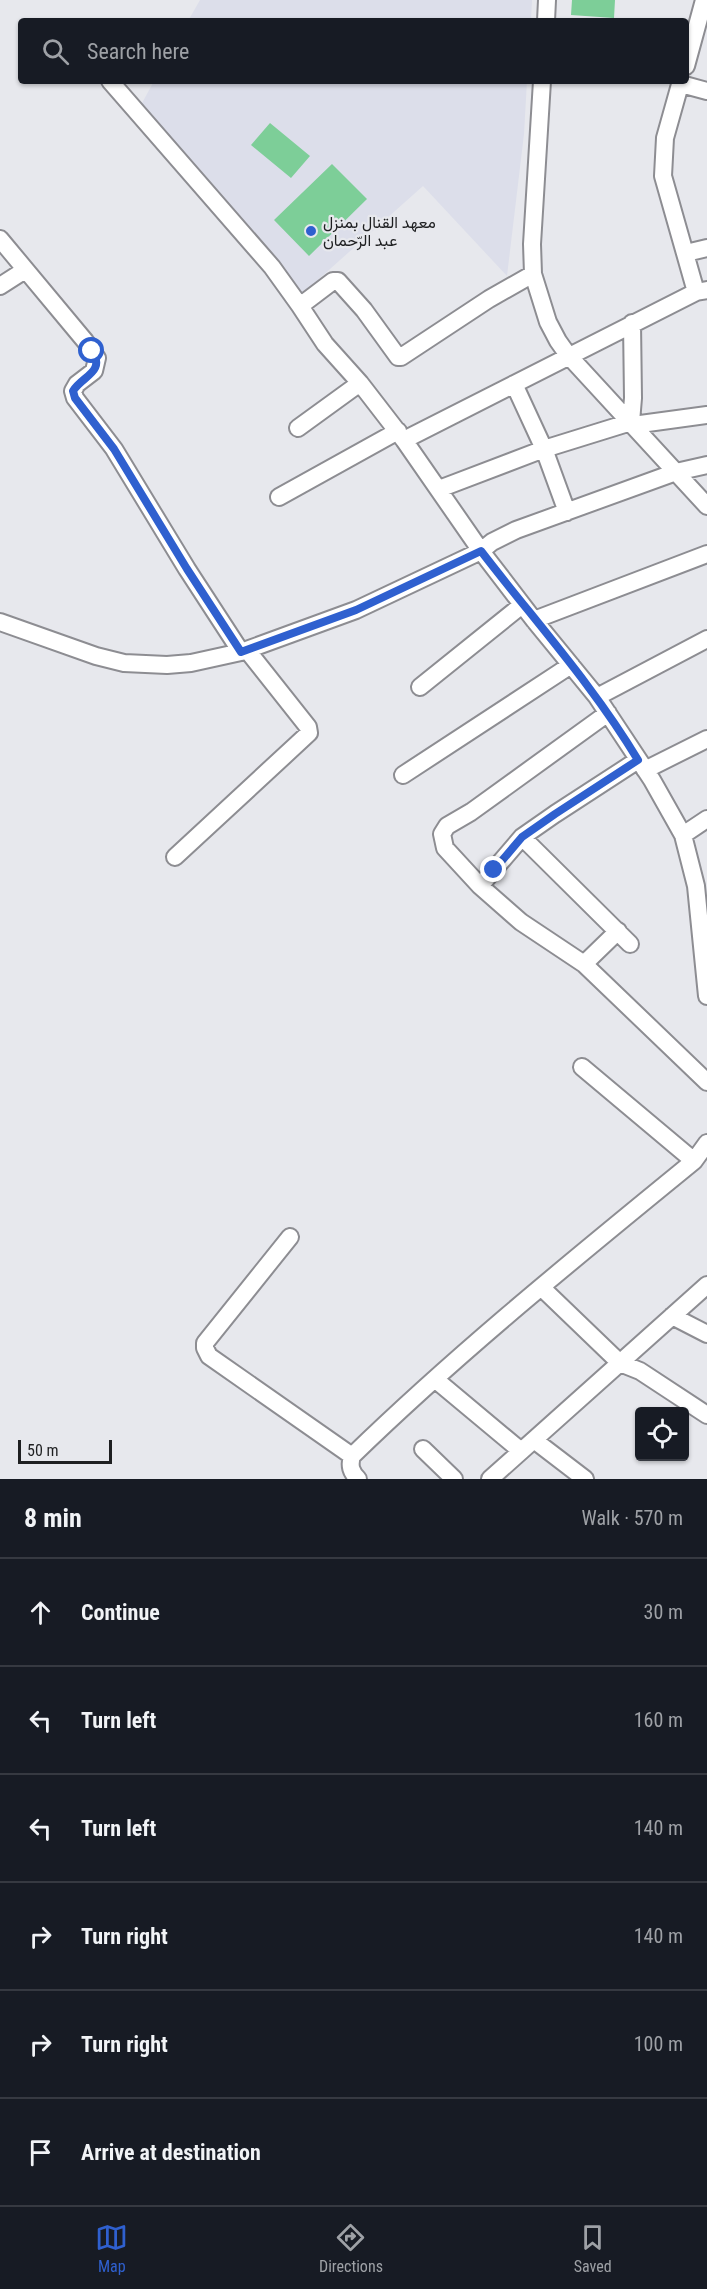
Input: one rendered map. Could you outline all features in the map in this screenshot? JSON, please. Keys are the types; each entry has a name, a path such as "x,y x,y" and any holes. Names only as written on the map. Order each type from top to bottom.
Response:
{"street":[{"path":"546,18 547,0"},
{"path":"689,56 704,0"},
{"path":"113,84 272,267 325,344 360,383 401,435 481,551 597,696 642,765 683,835 702,893 707,996"},
{"path":"542,84 532,244 533,274 548,322 568,355 707,506"},
{"path":"279,497 401,435 514,384 632,323 702,291 686,253 663,176 665,138 680,84"},
{"path":"687,84 707,91"},
{"path":"0,239 97,358 94,371 77,384 73,391 75,398 114,449 187,569 244,651 308,727 309,733 175,857"},
{"path":"686,253 707,248"},
{"path":"0,286 25,270"},
{"path":"300,306 333,281 338,281 364,310 398,357 401,357 489,299 533,274"},
{"path":"632,323 632,424"},
{"path":"298,428 360,383"},
{"path":"514,384 544,449 567,512"},
{"path":"439,489 544,449 632,424 707,415"},
{"path":"0,622 96,656 124,663 167,665 191,663 244,651 356,610 481,551 492,542 516,530 676,472 707,465"},
{"path":"534,620 707,554"},
{"path":"420,687 522,605"},
{"path":"597,696 707,639"},
{"path":"403,775 572,665"},
{"path":"608,713 471,812 447,826 442,834 445,848 480,886 521,922 584,964 707,1082"},
{"path":"480,886 522,837 555,814 642,765 707,739"},
{"path":"683,835 707,819"},
{"path":"522,837 630,944"},
{"path":"584,964 618,932"},
{"path":"358,1479 352,1473 350,1463 352,1456 398,1412 541,1287 703,1151 582,1067"},
{"path":"290,1237 205,1343 205,1348 209,1356 352,1456"},
{"path":"490,1479 707,1285"},
{"path":"541,1287 620,1363 640,1371 707,1415"},
{"path":"672,1316 707,1334"},
{"path":"436,1380 528,1445 585,1479"},
{"path":"423,1449 454,1479"}],"shaded area":[{"path":"200,0 532,0 531,18 190,18"},
{"name":"معهد القنال بمنزل عبد الرّحمان","path":"152,84 527,84 524,134 507,276 423,186 302,294 141,105"}],"green space":[{"path":"572,0 615,0 614,18 571,15"},
{"path":"270,123 310,156 291,178 251,145"},
{"path":"332,164 367,199 309,256 274,220"}],"place":[{"name":"معهد القنال بمنزل عبد الرّحمان","path":"311,231"}],"route":[{"path":"92,351 97,358 97,364 94,371 77,384 73,391 75,398 114,449 241,652 356,610 481,551 597,696 638,760 522,837 494,870"}]}
